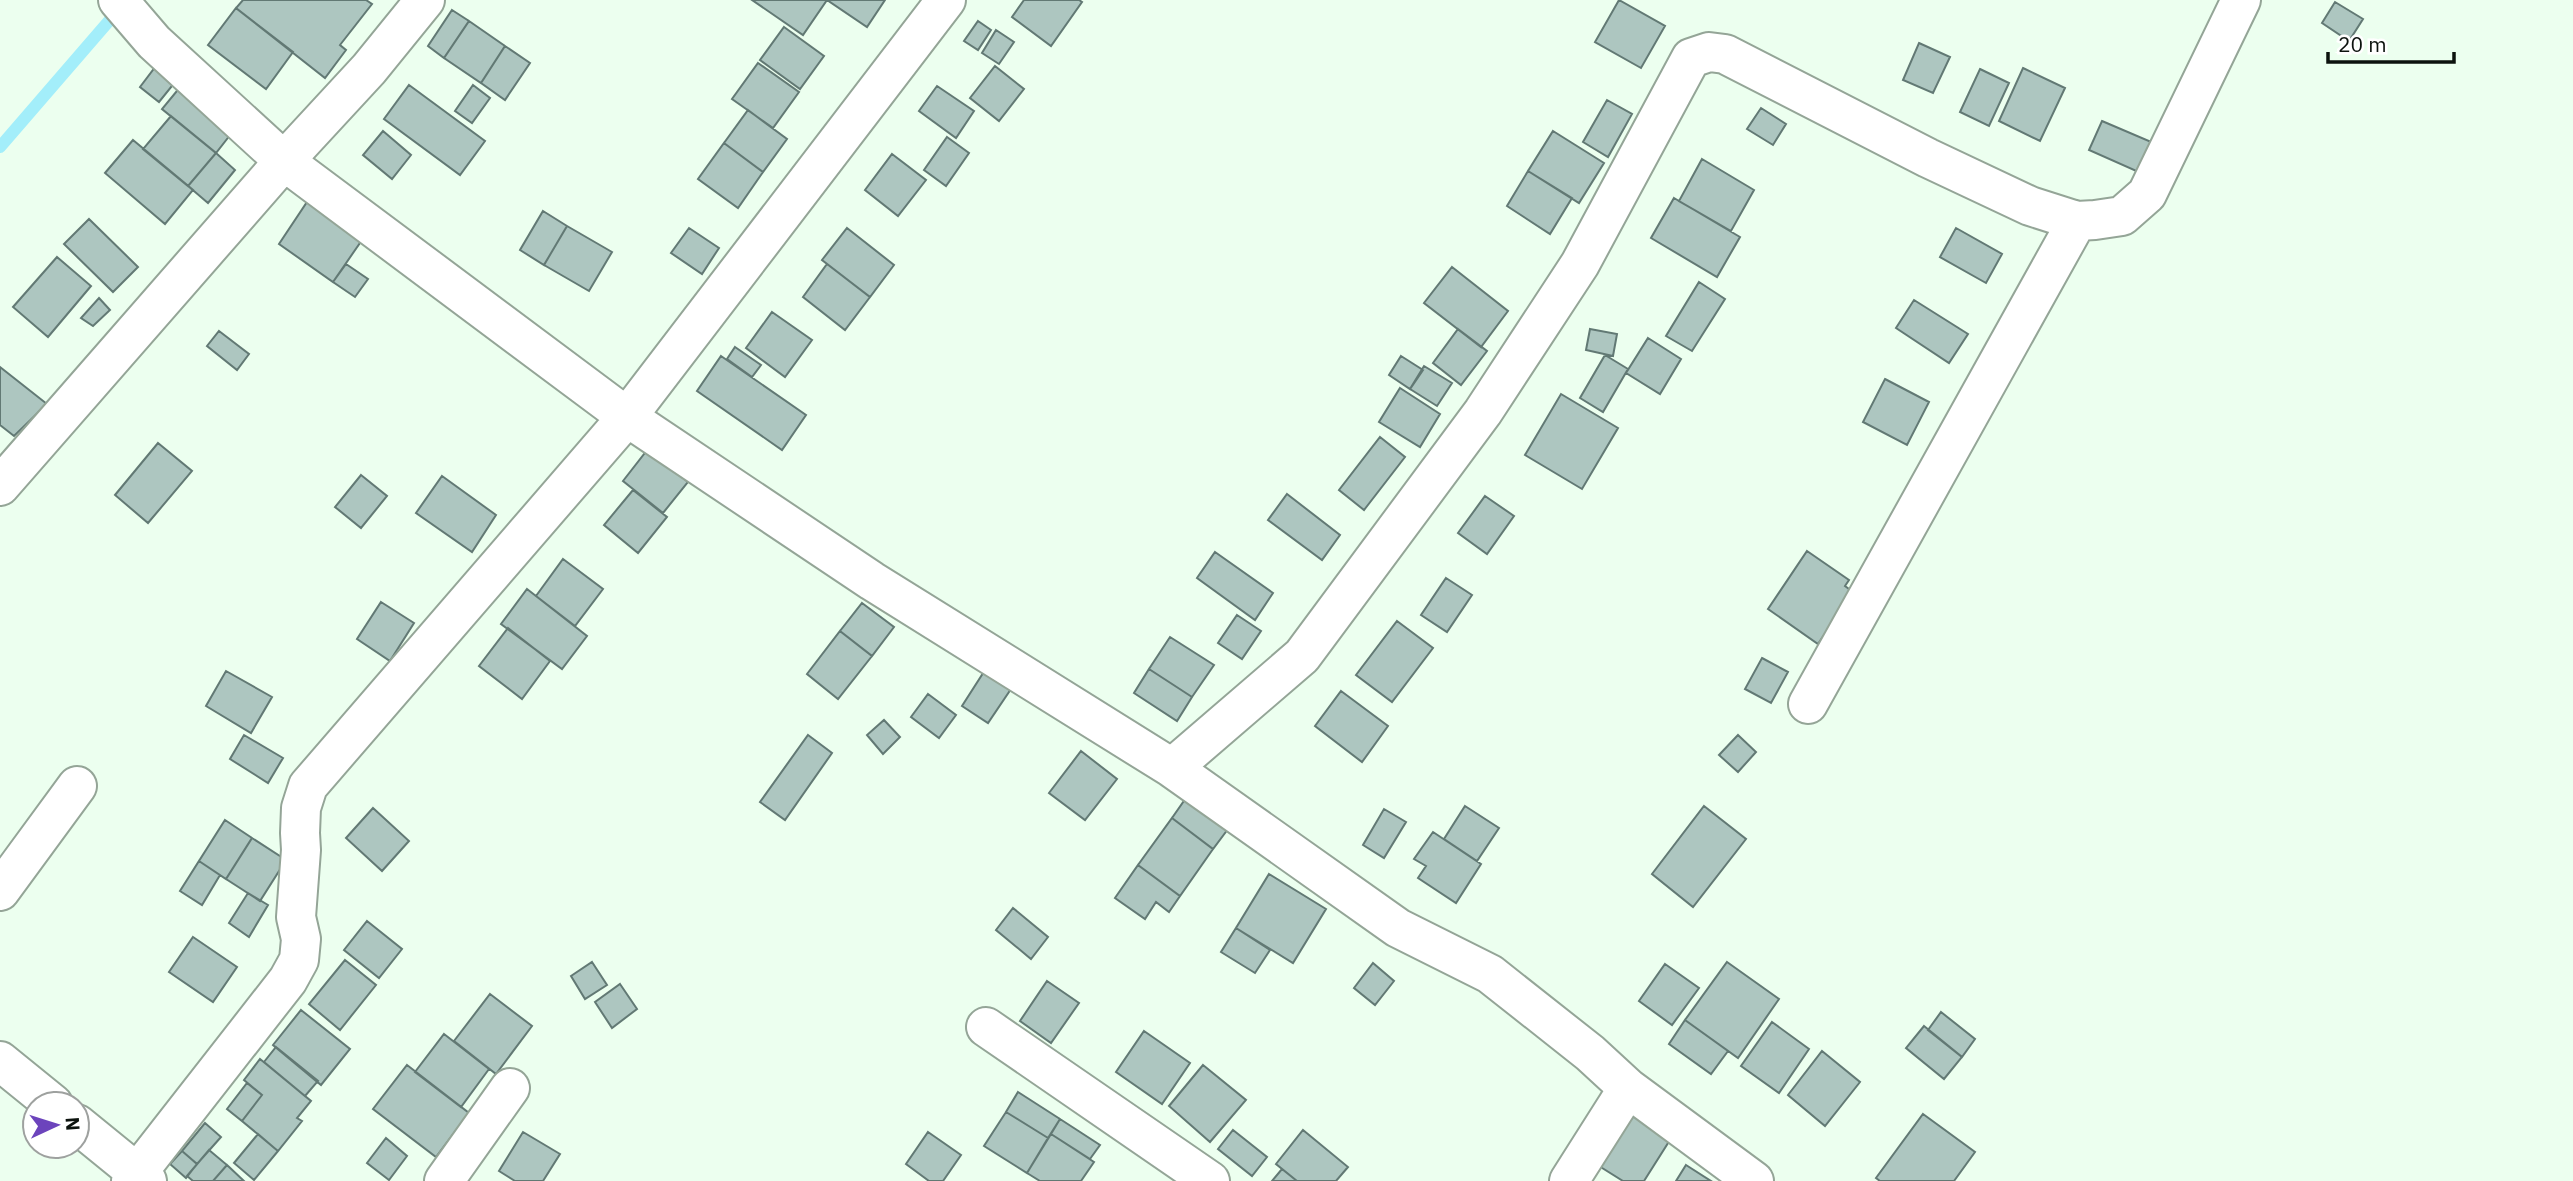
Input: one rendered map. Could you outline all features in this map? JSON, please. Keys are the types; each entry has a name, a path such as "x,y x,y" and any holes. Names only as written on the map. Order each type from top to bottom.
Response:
{"street":[{"path":"118,0 155,42 284,161 627,417 872,581 1172,768 1398,928 1490,974 1590,1053 1628,1088 1754,1181"},
{"path":"0,486 284,161 369,69 425,0"},
{"path":"91,1136 138,1178 288,980 299,960 301,939 296,917 301,808 308,786 627,417 946,0"},
{"path":"1172,768 1302,656 1483,412 1580,264 1691,58 1709,52 1726,54 2030,206 2077,221 2122,216 2147,194 2241,0"},
{"path":"1808,704 2077,221"},
{"path":"0,891 77,786"},
{"path":"986,1027 1210,1181"},
{"path":"0,1061 36,1090"},
{"path":"444,1181 510,1088"},
{"path":"1569,1181 1628,1088"}],"building":[{"path":"243,0 366,0 372,4 340,45 346,50 325,78 236,8"},
{"path":"752,0 827,0 803,35"},
{"path":"827,0 885,0 867,27"},
{"path":"1024,0 1082,2 1051,46 1012,17"},
{"path":"1619,0 1665,26 1641,68 1595,42"},
{"path":"2335,2 2363,19 2349,41 2322,23"},
{"path":"236,8 293,52 266,89 208,45"},
{"path":"452,10 469,21 444,58 428,46"},
{"path":"469,21 505,46 481,83 444,58"},
{"path":"978,21 991,30 978,50 964,41"},
{"path":"784,27 824,56 800,89 760,60"},
{"path":"996,30 1014,42 999,64 982,53"},
{"path":"1919,43 1950,57 1933,93 1903,80"},
{"path":"505,46 530,63 505,100 481,83"},
{"path":"758,63 799,92 773,128 732,99"},
{"path":"156,66 176,81 159,102 140,87"},
{"path":"995,66 1024,89 999,121 970,98"},
{"path":"2023,68 2065,88 2040,141 1999,121"},
{"path":"1980,69 2009,83 1989,126 1960,112"},
{"path":"409,85 485,141 460,175 384,119"},
{"path":"473,85 490,98 472,123 455,111"},
{"path":"181,86 234,130 216,153 162,109"},
{"path":"937,86 974,111 956,138 919,111"},
{"path":"1607,100 1632,114 1608,157 1583,142"},
{"path":"1761,108 1786,124 1773,145 1747,129"},
{"path":"748,110 787,139 763,172 724,143"},
{"path":"171,116 216,153 188,186 143,149"},
{"path":"2102,121 2156,144 2143,174 2089,150"},
{"path":"383,131 411,155 392,179 363,155"},
{"path":"1553,131 1604,163 1579,203 1528,171"},
{"path":"947,137 969,153 946,186 924,170"},
{"path":"133,140 193,190 165,224 105,173"},
{"path":"724,143 763,172 738,208 698,179"},
{"path":"216,153 235,170 208,203 188,186"},
{"path":"892,154 926,180 898,216 865,190"},
{"path":"1702,159 1754,190 1731,231 1679,201"},
{"path":"1528,171 1572,198 1550,234 1507,206"},
{"path":"1674,198 1740,237 1717,277 1651,238"},
{"path":"307,202 362,240 333,282 279,244"},
{"path":"543,211 567,226 544,265 520,250"},
{"path":"89,219 138,267 113,292 64,244"},
{"path":"567,226 612,252 589,291 544,265"},
{"path":"689,228 719,248 702,274 671,253"},
{"path":"847,228 894,265 870,297 822,260"},
{"path":"1956,228 2002,254 1986,283 1940,257"},
{"path":"57,257 91,286 48,337 13,307"},
{"path":"346,264 368,279 355,297 333,282"},
{"path":"827,264 870,297 845,330 803,297"},
{"path":"1452,267 1508,311 1481,347 1424,303"},
{"path":"1699,282 1725,299 1692,351 1666,336"},
{"path":"99,298 110,310 93,326 81,318"},
{"path":"1914,300 1968,334 1949,363 1896,328"},
{"path":"772,312 812,340 785,377 746,348"},
{"path":"1458,329 1487,351 1461,385 1433,363"},
{"path":"1590,329 1617,334 1613,356 1586,350"},
{"path":"219,331 249,354 237,370 207,346"},
{"path":"1648,338 1681,359 1660,394 1626,373"},
{"path":"735,347 761,365 752,377 727,359"},
{"path":"1605,355 1628,369 1603,412 1580,398"},
{"path":"721,356 806,415 782,450 697,391"},
{"path":"1401,356 1423,370 1410,389 1389,375"},
{"path":"1424,366 1452,383 1437,406 1410,389"},
{"path":"0,367 47,404 14,436 0,425"},
{"path":"1885,379 1929,402 1907,445 1863,422"},
{"path":"1400,388 1440,414 1420,447 1379,422"},
{"path":"1561,394 1618,428 1582,489 1525,455"},
{"path":"1380,437 1405,457 1364,510 1339,490"},
{"path":"158,443 192,471 148,523 115,495"},
{"path":"648,449 688,482 663,513 623,481"},
{"path":"361,475 387,496 361,528 335,507"},
{"path":"442,476 496,515 472,552 416,513"},
{"path":"633,490 667,517 638,553 604,525"},
{"path":"1287,494 1340,535 1322,560 1268,520"},
{"path":"1485,496 1514,516 1487,554 1458,533"},
{"path":"1807,551 1849,580 1845,586 1853,592 1818,644 1768,609"},
{"path":"1215,552 1273,593 1255,620 1197,578"},
{"path":"563,559 603,589 575,626 536,596"},
{"path":"1446,578 1472,595 1447,632 1421,615"},
{"path":"527,589 587,636 562,669 501,624"},
{"path":"381,602 414,623 390,661 357,639"},
{"path":"862,603 894,627 872,656 840,631"},
{"path":"1237,615 1261,631 1242,659 1218,643"},
{"path":"1397,621 1433,648 1392,702 1356,675"},
{"path":"508,628 550,661 522,699 479,666"},
{"path":"840,631 872,656 838,699 807,674"},
{"path":"1170,637 1214,665 1192,697 1149,669"},
{"path":"1762,658 1788,672 1771,703 1745,689"},
{"path":"987,667 1013,686 988,723 962,706"},
{"path":"1149,669 1192,697 1177,721 1134,693"},
{"path":"226,671 272,697 251,733 206,706"},
{"path":"1341,691 1388,726 1362,762 1315,726"},
{"path":"928,694 956,715 939,738 911,717"},
{"path":"884,720 900,737 883,754 867,735"},
{"path":"244,735 283,758 268,783 230,759"},
{"path":"808,735 832,753 785,820 760,802"},
{"path":"1738,735 1756,752 1738,772 1719,755"},
{"path":"1081,751 1117,779 1085,820 1049,793"},
{"path":"1186,798 1228,829 1213,849 1172,818"},
{"path":"1465,806 1499,828 1477,861 1444,839"},
{"path":"1704,806 1746,839 1693,907 1652,874"},
{"path":"373,808 409,841 382,871 346,838"},
{"path":"1384,809 1406,822 1384,858 1363,845"},
{"path":"1172,818 1213,849 1180,896 1138,865"},
{"path":"225,820 252,838 226,879 199,861"},
{"path":"1433,832 1481,864 1456,903 1418,878 1426,866 1414,859"},
{"path":"252,838 286,860 260,901 226,879"},
{"path":"199,861 220,875 202,905 180,891"},
{"path":"1138,865 1180,896 1169,912 1156,902 1145,919 1115,898"},
{"path":"1269,874 1326,909 1293,963 1236,928"},
{"path":"248,893 268,905 249,937 229,923"},
{"path":"1013,908 1048,937 1031,959 996,930"},
{"path":"367,921 402,949 379,978 344,950"},
{"path":"1236,928 1270,950 1255,973 1221,952"},
{"path":"193,937 237,967 213,1002 169,972"},
{"path":"345,960 376,985 340,1030 309,1004"},
{"path":"592,962 607,985 585,999 571,976"},
{"path":"1727,962 1779,999 1738,1058 1685,1020"},
{"path":"1373,963 1394,981 1375,1005 1354,988"},
{"path":"1665,964 1699,988 1672,1025 1639,1001"},
{"path":"1047,981 1079,1003 1051,1043 1020,1021"},
{"path":"620,984 637,1009 612,1028 595,1002"},
{"path":"490,994 532,1026 496,1074 454,1041"},
{"path":"301,1010 350,1049 321,1085 273,1045"},
{"path":"1941,1012 1975,1039 1962,1057 1928,1030"},
{"path":"1685,1020 1728,1051 1711,1074 1669,1044"},
{"path":"1772,1022 1809,1049 1779,1093 1741,1066"},
{"path":"1924,1026 1962,1057 1944,1079 1906,1048"},
{"path":"1144,1031 1190,1063 1162,1104 1116,1072"},
{"path":"444,1034 489,1069 461,1107 415,1072"},
{"path":"276,1047 318,1081 305,1096 264,1062"},
{"path":"1822,1051 1860,1082 1825,1126 1788,1095"},
{"path":"260,1059 311,1101 297,1118 302,1121 278,1151 242,1121 262,1095 244,1080"},
{"path":"407,1065 469,1113 436,1157 373,1109"},
{"path":"1203,1065 1246,1100 1210,1142 1169,1106"},
{"path":"247,1083 262,1095 242,1121 227,1109"},
{"path":"1018,1092 1060,1119 1048,1138 1006,1112"},
{"path":"1636,1108 1675,1132 1644,1181 1623,1181 1599,1166"},
{"path":"1006,1112 1048,1138 1027,1173 984,1146"},
{"path":"1923,1114 1975,1152 1954,1181 1880,1181 1876,1178"},
{"path":"1060,1119 1100,1145 1090,1159 1051,1134"},
{"path":"205,1123 221,1137 197,1164 182,1151"},
{"path":"1233,1130 1267,1157 1252,1176 1218,1149"},
{"path":"1303,1130 1348,1167 1336,1181 1297,1181 1276,1164"},
{"path":"523,1132 560,1154 543,1181 515,1181 499,1171"},
{"path":"928,1132 961,1155 943,1181 929,1181 906,1164"},
{"path":"258,1134 278,1151 254,1180 234,1163"},
{"path":"1051,1134 1094,1162 1081,1181 1040,1181 1027,1173"},
{"path":"386,1138 407,1156 389,1180 367,1163"},
{"path":"209,1150 227,1165 213,1181 193,1181 187,1176"},
{"path":"182,1151 197,1164 186,1178 170,1164"},
{"path":"227,1165 244,1181 213,1181"},
{"path":"1686,1165 1711,1181 1676,1181"},
{"path":"1282,1169 1297,1181 1272,1181"}],"waterway":[{"path":"0,147 121,7"}]}
